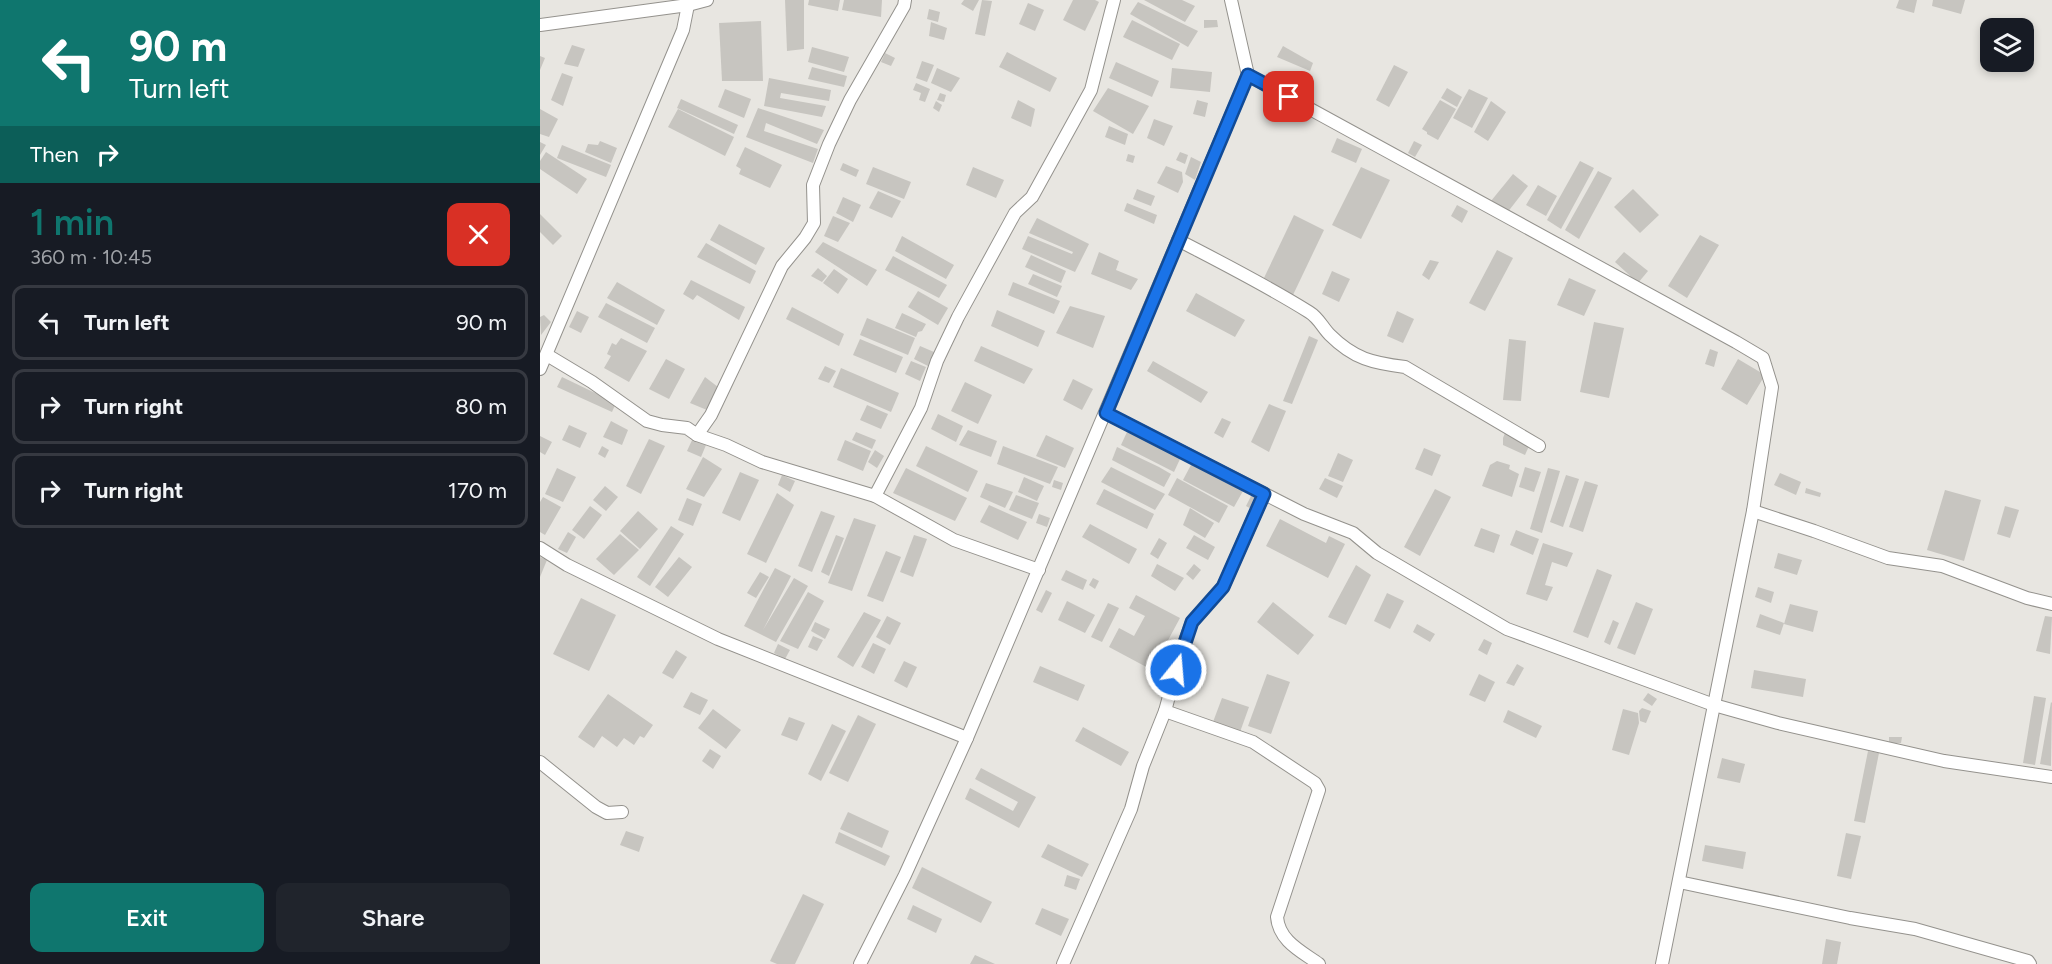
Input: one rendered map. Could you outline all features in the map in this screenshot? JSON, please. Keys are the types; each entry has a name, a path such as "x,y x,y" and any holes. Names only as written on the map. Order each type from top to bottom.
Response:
{"street":[{"path":"540,25 688,5 707,0"},
{"path":"698,435 711,415 782,266 814,223 813,185 829,144 850,100 904,6 905,0"},
{"path":"875,496 921,408 937,361 958,318 1015,213 1032,197 1091,90 1114,0"},
{"path":"861,964 905,875 967,738 1248,75 1232,0"},
{"path":"540,369 683,30 688,5"},
{"path":"1248,75 1763,358 1772,387 1753,511 1662,964"},
{"path":"1178,240 1260,282 1312,314 1329,334 1358,357 1405,367 1539,446"},
{"path":"547,355 592,382 647,421 687,428 698,435 762,462 875,496 954,540 1039,570"},
{"path":"1106,413 1304,514 1353,533 1377,553 1507,629 1714,705 1778,723 1944,761 2052,777"},
{"path":"1063,964 1131,809 1143,766 1165,711 1192,622 1223,587 1264,494"},
{"path":"1753,511 1888,558 1942,566 2027,598 2052,604"},
{"path":"540,548 567,565 718,639 967,738"},
{"path":"1165,711 1253,742 1315,783 1319,790 1277,917 1278,928 1286,940 1319,964"},
{"path":"540,762 596,807 607,813 622,812"},
{"path":"1679,882 1850,918 1915,929 2028,961 2030,964"}],"building":[{"path":"785,0 804,0 804,49 787,51"},
{"path":"809,0 840,0 838,11 808,5"},
{"path":"844,0 882,0 881,17 842,10"},
{"path":"964,0 979,0 973,11 961,4"},
{"path":"982,0 992,1 985,36 975,34"},
{"path":"1073,0 1099,2 1085,31 1063,20"},
{"path":"1144,0 1182,0 1195,6 1185,22"},
{"path":"1899,0 1917,0 1914,13 1896,8"},
{"path":"1933,0 1965,0 1961,14 1932,6"},
{"path":"1138,2 1198,31 1188,47 1130,14"},
{"path":"1028,3 1044,10 1035,31 1019,24"},
{"path":"929,9 940,12 938,22 927,19"},
{"path":"1132,20 1180,44 1172,60 1123,37"},
{"path":"1204,20 1217,20 1218,27 1204,28"},
{"path":"761,21 763,81 722,81 719,23"},
{"path":"931,22 947,28 944,40 929,36"},
{"path":"572,45 585,49 578,67 564,64"},
{"path":"1283,46 1313,63 1310,71 1277,57"},
{"path":"812,47 849,57 844,72 808,62"},
{"path":"1007,52 1057,78 1050,92 999,67"},
{"path":"885,53 895,58 891,66 881,62"},
{"path":"540,56 545,58 540,70"},
{"path":"922,61 934,65 927,82 916,78"},
{"path":"1116,62 1159,81 1152,97 1109,78"},
{"path":"1394,65 1408,72 1389,107 1376,100"},
{"path":"812,67 847,76 844,87 808,79"},
{"path":"937,68 960,78 951,92 931,83"},
{"path":"1172,68 1212,72 1210,92 1170,88"},
{"path":"562,73 573,77 563,106 551,100"},
{"path":"769,78 831,90 829,101 781,93 780,98 826,106 822,117 764,106"},
{"path":"916,83 930,89 925,102 919,100 921,93 913,90"},
{"path":"1108,88 1149,106 1133,134 1093,111"},
{"path":"1447,88 1462,97 1457,107 1441,98"},
{"path":"725,89 751,99 744,118 718,107"},
{"path":"1469,89 1488,98 1472,128 1453,118"},
{"path":"940,93 946,95 944,102 937,100"},
{"path":"681,99 738,125 734,134 677,108"},
{"path":"1018,100 1035,109 1031,127 1011,118"},
{"path":"1197,100 1208,103 1205,117 1193,114"},
{"path":"1440,100 1456,109 1438,140 1422,129"},
{"path":"936,101 942,105 939,112 933,108"},
{"path":"1491,101 1506,112 1488,141 1474,132"},
{"path":"758,108 824,130 817,144 766,123 764,131 818,149 813,163 746,137"},
{"path":"540,109 558,119 549,137 540,134"},
{"path":"678,109 734,137 725,156 668,127"},
{"path":"1154,119 1173,126 1164,146 1147,138"},
{"path":"1109,126 1128,134 1125,145 1105,137"},
{"path":"1337,138 1362,149 1356,163 1331,152"},
{"path":"600,141 617,148 611,163 585,152 588,144 598,145"},
{"path":"1414,141 1422,145 1415,157 1408,153"},
{"path":"540,142 546,145 540,155"},
{"path":"562,145 611,165 606,177 557,158"},
{"path":"745,147 782,165 770,188 739,174 741,169 736,166"},
{"path":"546,152 587,179 577,194 540,169 540,161"},
{"path":"1180,152 1188,155 1185,164 1176,160"},
{"path":"1128,154 1135,156 1133,163 1126,161"},
{"path":"1191,157 1201,162 1195,180 1185,174"},
{"path":"1580,161 1594,168 1561,229 1547,220"},
{"path":"843,163 859,170 856,177 840,170"},
{"path":"1166,166 1182,172 1183,182 1178,193 1157,183"},
{"path":"873,167 911,182 904,199 866,184"},
{"path":"973,167 1004,180 996,198 966,185"},
{"path":"1361,167 1390,180 1361,239 1332,225"},
{"path":"1598,171 1612,178 1579,239 1565,230"},
{"path":"1513,174 1528,186 1507,213 1491,201"},
{"path":"1538,185 1557,196 1546,216 1526,205"},
{"path":"1137,189 1155,196 1151,206 1133,199"},
{"path":"1633,189 1659,215 1640,233 1614,207"},
{"path":"878,191 901,201 892,218 869,208"},
{"path":"843,197 861,205 853,222 836,213"},
{"path":"1127,203 1157,215 1154,224 1124,211"},
{"path":"1457,205 1468,211 1462,223 1451,216"},
{"path":"540,214 562,236 553,245 540,232"},
{"path":"1294,215 1324,230 1293,295 1263,280"},
{"path":"833,216 850,223 838,242 824,236"},
{"path":"1037,218 1089,244 1075,272 1022,249 1028,236 1072,254 1073,252 1029,233"},
{"path":"719,224 765,248 756,265 710,240"},
{"path":"1700,235 1719,245 1687,298 1668,286"},
{"path":"902,236 954,265 946,279 895,251"},
{"path":"823,242 877,270 867,286 815,252"},
{"path":"706,243 756,271 750,284 697,257"},
{"path":"1497,250 1513,258 1485,311 1469,303"},
{"path":"1099,252 1119,261 1116,270 1138,279 1131,290 1091,274"},
{"path":"1624,252 1648,271 1638,283 1615,262"},
{"path":"1031,255 1066,271 1061,283 1025,267"},
{"path":"893,256 947,285 939,298 885,270"},
{"path":"1430,260 1439,262 1429,280 1422,275"},
{"path":"818,268 827,276 822,282 811,276"},
{"path":"834,269 848,279 838,294 823,283"},
{"path":"1332,271 1350,279 1339,302 1322,294"},
{"path":"1033,274 1062,286 1057,297 1028,284"},
{"path":"1569,278 1596,290 1584,316 1557,305"},
{"path":"691,280 745,307 739,320 697,295 693,300 683,294"},
{"path":"617,282 665,310 657,325 607,298"},
{"path":"1013,282 1060,301 1054,314 1008,295"},
{"path":"918,291 948,308 938,325 908,307"},
{"path":"1196,293 1245,320 1235,337 1186,311"},
{"path":"606,303 655,328 647,343 598,317"},
{"path":"1070,306 1105,316 1093,348 1056,333"},
{"path":"792,307 844,334 839,346 786,319"},
{"path":"997,310 1045,331 1038,347 991,326"},
{"path":"577,311 589,317 581,333 569,327"},
{"path":"1397,311 1414,319 1403,343 1387,336"},
{"path":"902,313 926,324 916,337 895,328"},
{"path":"544,315 551,322 541,335 540,317"},
{"path":"867,318 915,338 908,355 860,335"},
{"path":"1594,322 1624,328 1609,398 1580,392"},
{"path":"1309,336 1318,340 1292,404 1283,401"},
{"path":"621,338 647,351 629,382 604,368 611,356 607,354 612,343 616,345"},
{"path":"860,339 903,357 896,373 853,355"},
{"path":"1509,339 1526,341 1521,401 1503,400"},
{"path":"920,346 934,352 928,366 914,359"},
{"path":"981,346 1033,369 1024,384 974,361"},
{"path":"1710,349 1718,352 1714,367 1705,364"},
{"path":"666,359 685,369 669,399 649,389"},
{"path":"1738,359 1765,375 1747,405 1721,389"},
{"path":"911,361 926,367 920,381 905,374"},
{"path":"1153,361 1208,392 1201,403 1147,371"},
{"path":"825,366 836,371 829,383 818,379"},
{"path":"841,368 899,393 891,412 833,387"},
{"path":"562,377 616,403 612,412 557,387"},
{"path":"705,377 718,387 707,410 690,403"},
{"path":"1073,379 1093,389 1082,410 1063,400"},
{"path":"965,382 992,395 978,424 951,411"},
{"path":"1269,404 1286,411 1269,452 1251,442"},
{"path":"867,405 888,414 881,429 860,420"},
{"path":"938,414 963,426 956,442 931,429"},
{"path":"1222,418 1231,422 1223,438 1214,433"},
{"path":"611,421 628,430 622,445 603,437"},
{"path":"569,425 587,433 580,448 562,440"},
{"path":"968,430 997,441 991,457 959,445"},
{"path":"856,432 876,440 872,449 852,440"},
{"path":"1127,432 1169,451 1180,459 1174,472 1121,445"},
{"path":"1505,433 1529,446 1525,455 1503,445"},
{"path":"1046,435 1074,448 1065,468 1036,456"},
{"path":"540,436 552,442 545,455 540,452"},
{"path":"693,438 706,445 701,457 687,451"},
{"path":"649,439 665,446 641,494 626,486"},
{"path":"845,440 871,451 863,471 837,460"},
{"path":"602,446 609,450 605,458 598,454"},
{"path":"926,446 978,471 968,492 916,466"},
{"path":"1003,446 1058,467 1050,484 997,464"},
{"path":"1117,447 1171,474 1164,487 1112,460"},
{"path":"1424,448 1441,455 1432,476 1415,469"},
{"path":"875,450 884,456 877,468 868,462"},
{"path":"1338,453 1353,460 1343,482 1328,476"},
{"path":"703,457 722,469 704,497 686,489"},
{"path":"1497,461 1510,465 1509,469 1519,474 1512,497 1482,486 1490,465"},
{"path":"1192,463 1243,491 1234,507 1183,480"},
{"path":"1111,467 1165,494 1155,510 1101,482"},
{"path":"1525,467 1541,472 1534,492 1519,487"},
{"path":"557,468 576,477 563,502 545,494"},
{"path":"906,468 967,498 955,521 893,493"},
{"path":"1548,468 1560,471 1542,533 1530,529"},
{"path":"740,472 759,480 740,521 722,513"},
{"path":"1780,473 1801,482 1796,495 1774,485"},
{"path":"782,475 795,481 790,492 778,485"},
{"path":"1566,475 1579,479 1563,527 1550,522"},
{"path":"1024,477 1044,486 1037,501 1018,492"},
{"path":"1177,478 1228,506 1219,523 1168,495"},
{"path":"1325,478 1343,486 1337,498 1319,489"},
{"path":"1054,480 1063,483 1061,490 1052,487"},
{"path":"1585,481 1598,485 1583,532 1569,527"},
{"path":"986,483 1013,492 1005,508 980,497"},
{"path":"605,486 618,497 606,511 593,500"},
{"path":"1806,488 1821,493 1820,497 1805,493"},
{"path":"1104,489 1154,514 1147,529 1096,504"},
{"path":"1435,489 1451,497 1420,556 1404,547"},
{"path":"1945,490 1981,500 1964,561 1927,550"},
{"path":"777,493 794,505 766,563 747,554"},
{"path":"1252,494 1259,498 1253,510 1246,506"},
{"path":"1016,495 1039,503 1032,519 1009,510"},
{"path":"543,497 561,507 545,535 540,532 540,502"},
{"path":"687,498 702,504 693,526 678,520"},
{"path":"989,505 1027,522 1018,540 980,522"},
{"path":"590,506 602,515 584,539 572,530"},
{"path":"2005,506 2019,510 2010,538 1997,534"},
{"path":"1190,508 1214,523 1205,538 1183,525"},
{"path":"638,511 658,529 640,549 620,531"},
{"path":"821,511 835,516 812,572 798,566"},
{"path":"1039,514 1050,518 1047,527 1036,523"},
{"path":"854,518 876,525 852,591 828,583"},
{"path":"1280,519 1326,543 1329,536 1345,544 1328,578 1266,546"},
{"path":"1090,524 1137,549 1129,564 1082,537"},
{"path":"671,526 684,534 650,586 637,577"},
{"path":"1481,528 1500,535 1494,553 1474,546"},
{"path":"1516,530 1539,539 1533,555 1510,545"},
{"path":"568,532 576,537 567,553 558,549"},
{"path":"620,534 639,550 614,575 596,559"},
{"path":"836,535 844,538 829,576 821,572"},
{"path":"914,535 927,539 913,577 900,572"},
{"path":"1194,535 1215,547 1208,560 1186,548"},
{"path":"1159,538 1167,543 1158,559 1150,554"},
{"path":"1543,543 1573,553 1567,567 1552,562 1545,585 1553,587 1547,601 1526,594"},
{"path":"886,551 901,557 883,602 867,596"},
{"path":"1778,553 1802,560 1797,575 1774,568"},
{"path":"540,557 547,560 540,577"},
{"path":"679,557 692,567 668,597 655,587"},
{"path":"1157,564 1184,578 1175,591 1151,576"},
{"path":"1194,564 1201,570 1193,580 1186,574"},
{"path":"1356,565 1371,575 1346,625 1328,617"},
{"path":"775,568 791,576 763,630 794,578 808,586 776,642 744,626"},
{"path":"1597,569 1612,575 1588,638 1573,632"},
{"path":"1066,570 1087,580 1083,590 1061,580"},
{"path":"760,572 769,577 756,598 747,593"},
{"path":"1093,578 1099,581 1095,589 1089,585"},
{"path":"1758,587 1774,592 1771,603 1755,597"},
{"path":"1046,590 1052,593 1042,613 1036,610"},
{"path":"808,592 824,601 798,649 780,641"},
{"path":"1387,593 1404,601 1390,629 1374,621"},
{"path":"1136,595 1180,618 1152,670 1109,647 1119,628 1134,636 1145,616 1129,608"},
{"path":"581,598 616,615 589,671 553,654"},
{"path":"1067,601 1095,615 1085,633 1058,620"},
{"path":"1273,602 1314,635 1298,655 1257,622"},
{"path":"1636,602 1653,609 1635,655 1617,648"},
{"path":"1108,603 1119,608 1102,642 1091,637"},
{"path":"1790,604 1818,611 1813,632 1784,624"},
{"path":"864,612 881,620 853,667 837,657"},
{"path":"1760,614 1784,623 1780,635 1756,627"},
{"path":"887,616 901,623 890,645 876,637"},
{"path":"2045,616 2052,617 2050,654 2036,651"},
{"path":"1613,620 1619,623 1610,645 1604,642"},
{"path":"815,622 830,629 825,639 811,631"},
{"path":"1417,624 1435,634 1430,642 1413,632"},
{"path":"813,636 823,640 817,651 808,647"},
{"path":"1484,639 1492,643 1487,655 1478,650"},
{"path":"873,643 886,649 874,674 861,667"},
{"path":"778,644 790,650 785,659 774,653"},
{"path":"676,650 687,657 673,679 662,673"},
{"path":"904,661 917,667 907,688 894,681"},
{"path":"1517,664 1524,668 1514,686 1506,683"},
{"path":"1040,666 1085,685 1078,701 1033,682"},
{"path":"1754,670 1806,679 1803,697 1751,688"},
{"path":"1267,674 1290,682 1271,734 1248,726"},
{"path":"1479,674 1495,682 1485,702 1469,695"},
{"path":"691,692 708,700 700,715 683,707"},
{"path":"1648,693 1657,699 1652,706 1643,700"},
{"path":"608,694 653,725 644,738 640,736 634,745 624,738 617,747 602,736 594,748 578,737"},
{"path":"2034,696 2046,698 2035,765 2023,763"},
{"path":"1222,698 1249,707 1240,732 1213,722"},
{"path":"2052,703 2051,766 2040,764"},
{"path":"1642,708 1651,711 1646,723 1640,721 1639,711"},
{"path":"713,709 741,730 726,749 698,728"},
{"path":"1623,709 1638,713 1639,723 1629,755 1612,750"},
{"path":"1508,710 1542,726 1536,738 1503,722"},
{"path":"858,715 876,724 848,782 829,773"},
{"path":"789,717 805,723 797,741 781,735"},
{"path":"832,724 846,731 821,781 808,774"},
{"path":"1083,727 1129,752 1121,766 1075,741"},
{"path":"1889,737 1902,737 1901,743 1889,743"},
{"path":"710,749 721,756 713,769 702,761"},
{"path":"1868,751 1879,753 1865,823 1854,821"},
{"path":"1722,758 1745,764 1740,783 1717,778"},
{"path":"981,768 1036,797 1019,828 965,799 970,788 1013,811 1018,802 975,779"},
{"path":"848,812 889,831 882,848 840,829"},
{"path":"626,831 644,837 639,852 620,845"},
{"path":"839,832 890,856 885,866 835,843"},
{"path":"1846,833 1861,836 1851,879 1837,876"},
{"path":"1048,844 1089,864 1082,877 1041,857"},
{"path":"1705,845 1746,852 1743,869 1702,861"},
{"path":"922,867 992,902 981,923 912,888"},
{"path":"1067,875 1080,879 1076,890 1064,886"},
{"path":"803,894 824,904 795,964 777,964 770,961"},
{"path":"913,905 942,919 936,933 907,919"},
{"path":"1042,908 1069,919 1061,936 1035,924"},
{"path":"1826,939 1841,942 1837,964 1822,964"},
{"path":"975,955 995,964 970,964"}],"route":[{"path":"1176,670 1192,622 1223,587 1264,494 1106,413 1248,75 1289,97"}]}
